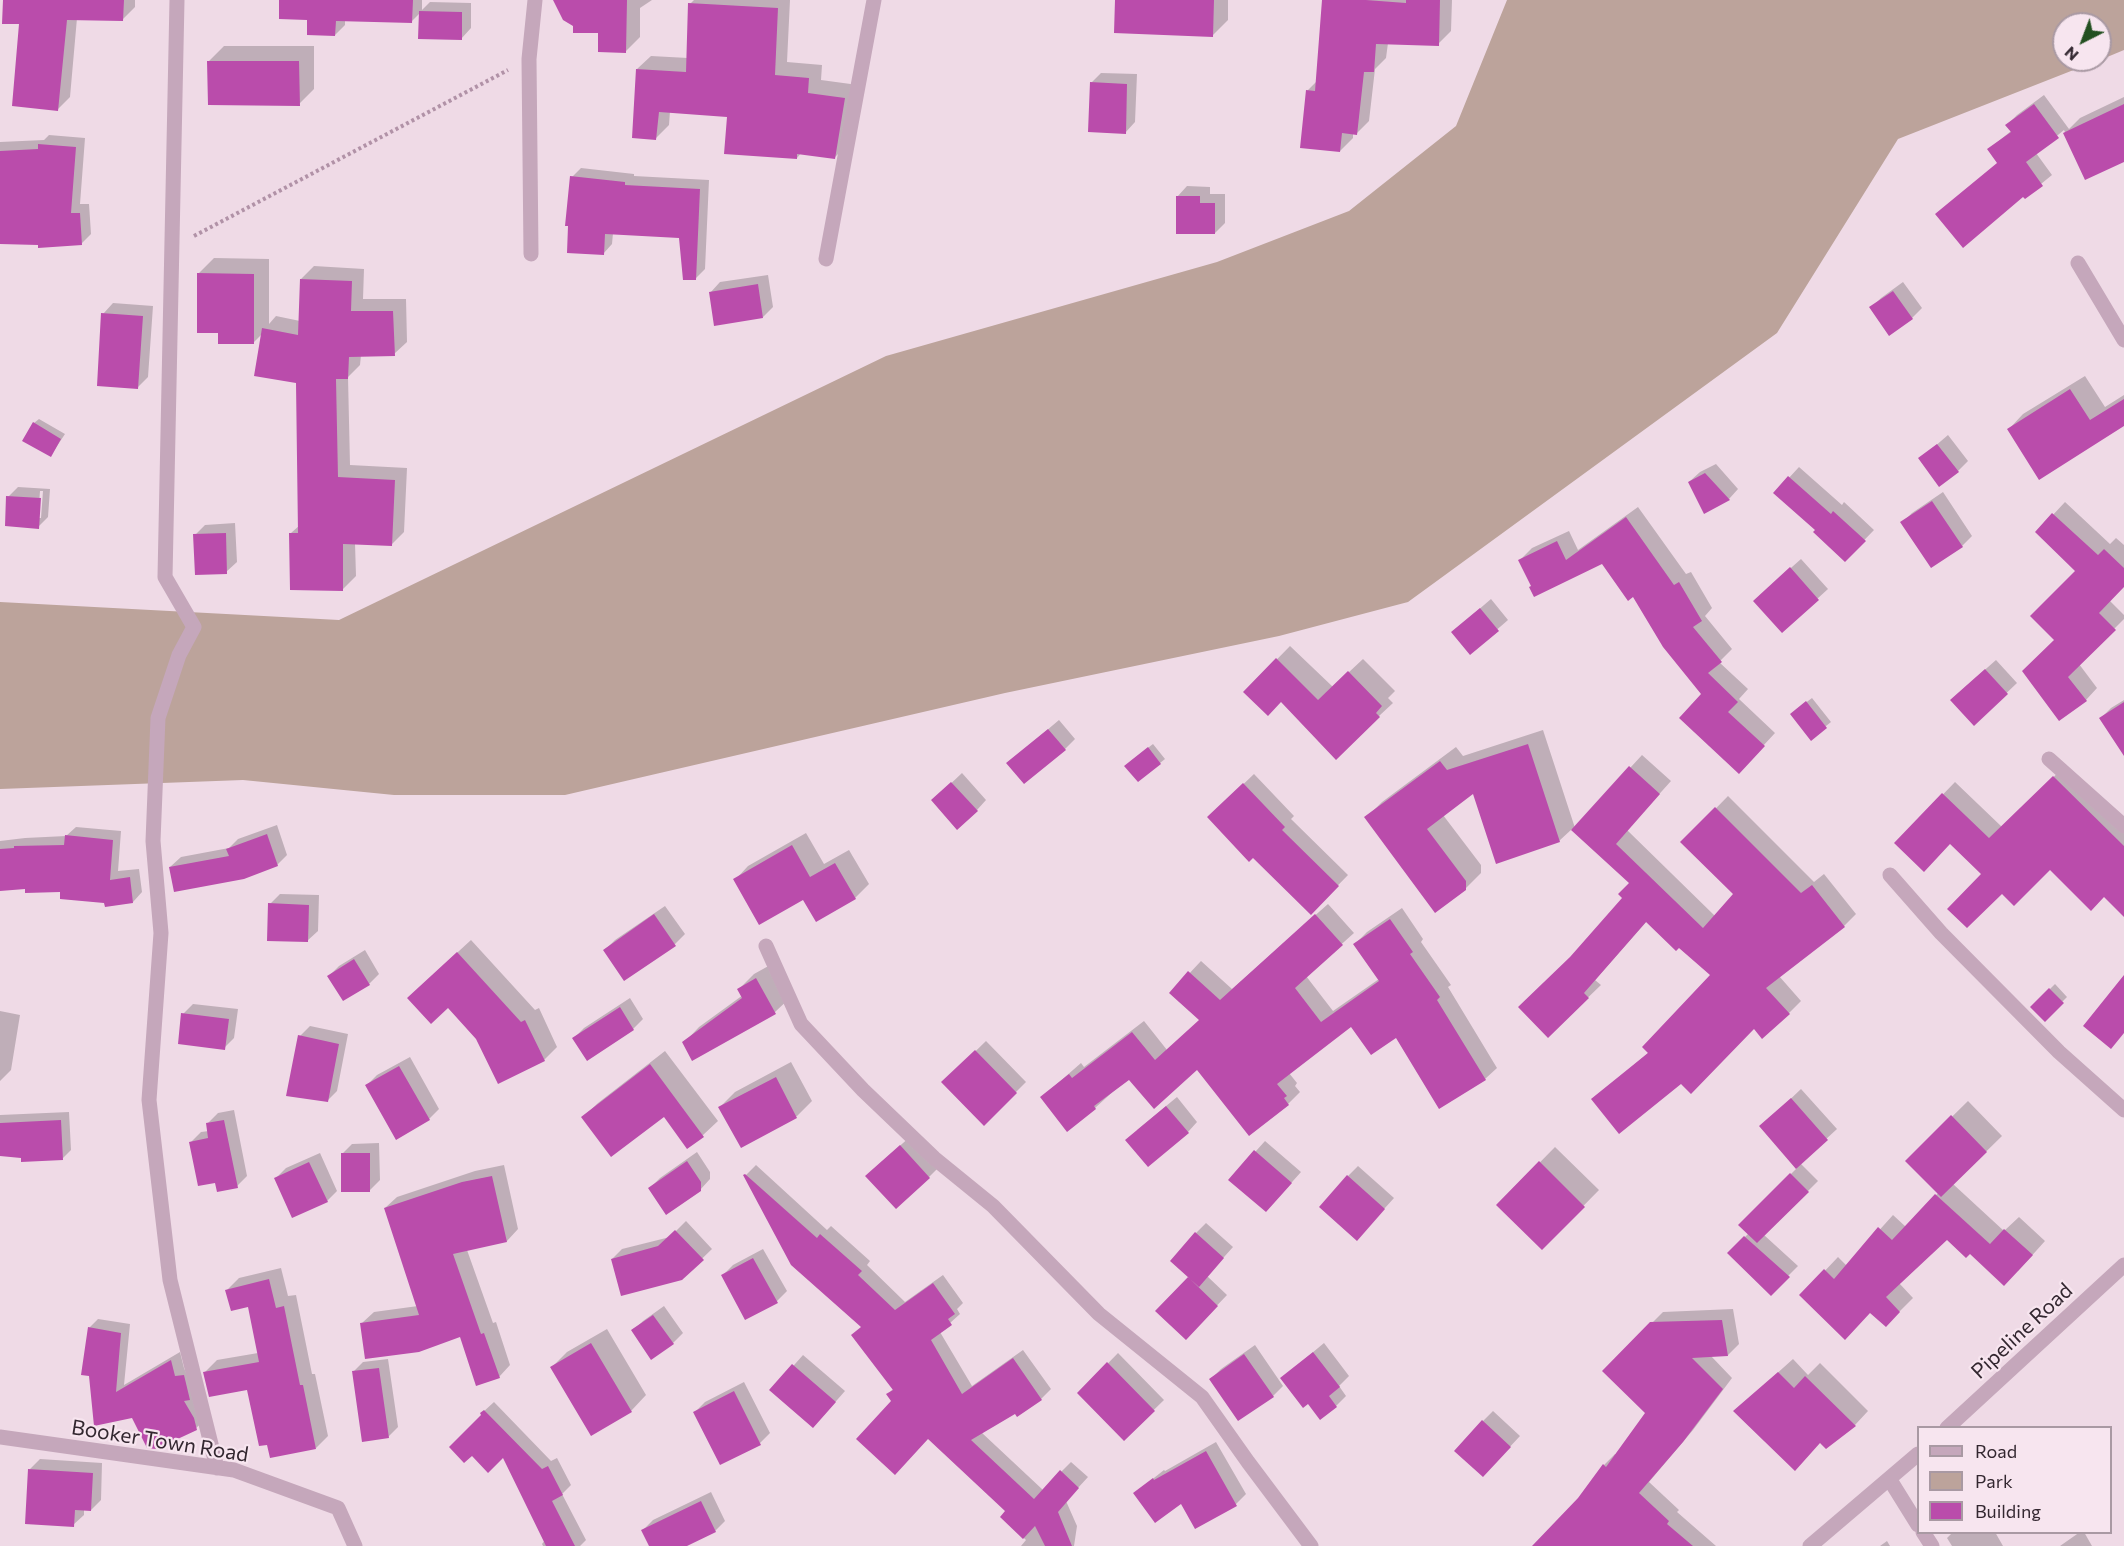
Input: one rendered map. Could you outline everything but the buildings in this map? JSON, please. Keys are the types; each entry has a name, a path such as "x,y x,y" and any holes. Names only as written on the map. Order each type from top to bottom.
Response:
{"street":[{"path":"177,0 165,577 194,627 179,655 158,718 153,841 161,933 149,1100 170,1280 217,1467"},
{"path":"531,254 529,59 535,0"},
{"path":"826,259 874,0"},
{"path":"2078,263 2124,340"},
{"path":"2049,759 2124,826"},
{"path":"1890,875 1941,933 2059,1052 2124,1110"},
{"path":"766,946 801,1024 871,1097 934,1158 993,1206 1100,1314 1202,1397 1311,1546"},
{"name":"Pipeline Road","path":"1949,1426 2124,1265"},
{"name":"Booker Town Road","path":"0,1437 234,1470 338,1508 356,1546"},
{"path":"1810,1546 1917,1455"},
{"path":"1890,1480 1917,1523"}],"path":[{"path":"172,248 529,59"}],"green space":[{"path":"1507,0 2124,0 2124,50 2112,55 2112,12 2052,12 2052,72 2068,72 1898,139 1777,333 1408,602 1279,636 1005,693 565,795 394,795 243,780 0,789 0,602 339,620 886,356 1217,262 1349,211 1456,126"}]}
